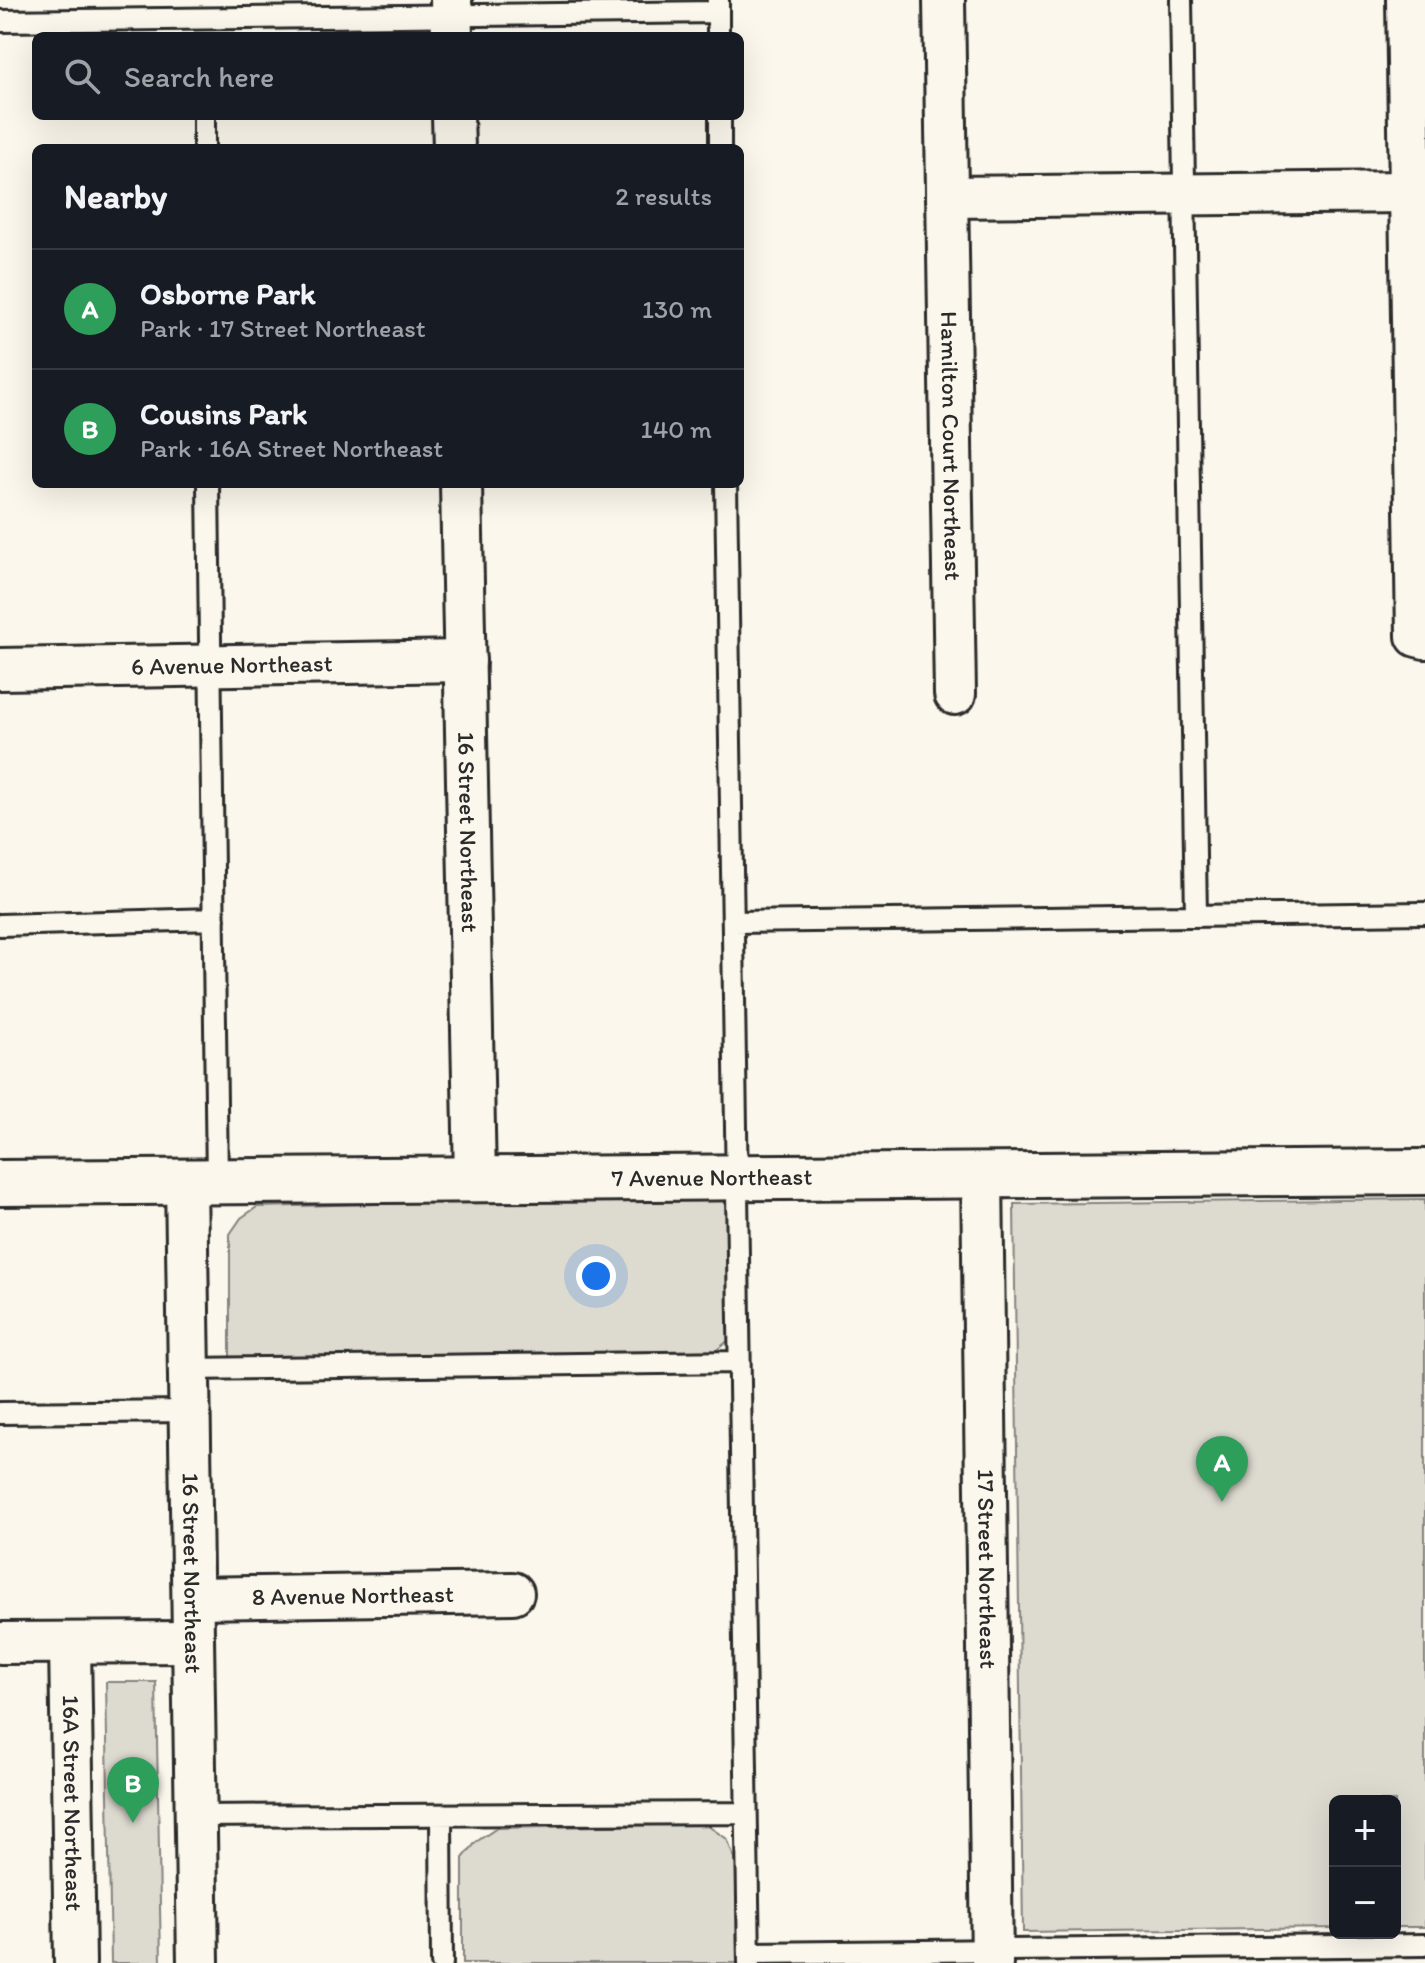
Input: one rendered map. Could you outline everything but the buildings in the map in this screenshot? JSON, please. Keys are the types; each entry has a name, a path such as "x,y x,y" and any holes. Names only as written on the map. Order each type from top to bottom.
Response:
{"street":[{"name":"Hamilton Court Northeast","path":"944,0 955,694"},
{"path":"1407,0 1417,636 1425,638"},
{"path":"453,120 454,144"},
{"path":"947,197 1410,192"},
{"name":"16 Street Northeast","path":"461,488 475,1179"},
{"name":"6 Avenue Northeast","path":"0,669 465,661"},
{"name":"7 Avenue Northeast","path":"0,1183 1425,1172"},
{"name":"17 Street Northeast","path":"982,1175 992,1957"},
{"name":"16 Street Northeast","path":"198,1963 189,1369 201,1181"},
{"name":"8 Avenue Northeast","path":"193,1598 513,1593"},
{"path":"0,1643 193,1642"},
{"name":"16A Street Northeast","path":"70,1645 75,1963"}],"lane":[{"path":"1181,0 1196,916"},
{"path":"0,21 203,28 718,6 718,32"},
{"path":"204,120 204,144"},
{"path":"720,120 720,144"},
{"path":"201,1181 214,919 208,488"},
{"path":"726,488 749,1958 992,1957 1425,1945"},
{"path":"733,922 1425,913"},
{"path":"0,925 214,919"},
{"path":"189,1369 739,1362"},
{"path":"0,1413 189,1411"},
{"path":"196,1816 746,1813"},
{"path":"441,1815 442,1963"}],"shaded area":[{"path":"727,1195 729,1340 713,1353 230,1357 230,1234 241,1218 257,1207"},
{"path":"1425,1199 1425,1927 1401,1927 1401,1795 1329,1795 1329,1928 1023,1932 1014,1204"},
{"path":"106,1682 156,1682 161,1963 111,1963"},
{"path":"705,1824 727,1839 736,1863 737,1963 463,1963 463,1858 476,1842 497,1828"}],"place":[{"name":"Osborne Park","path":"1222,1502"},
{"name":"Cousins Park","path":"133,1823"}]}
